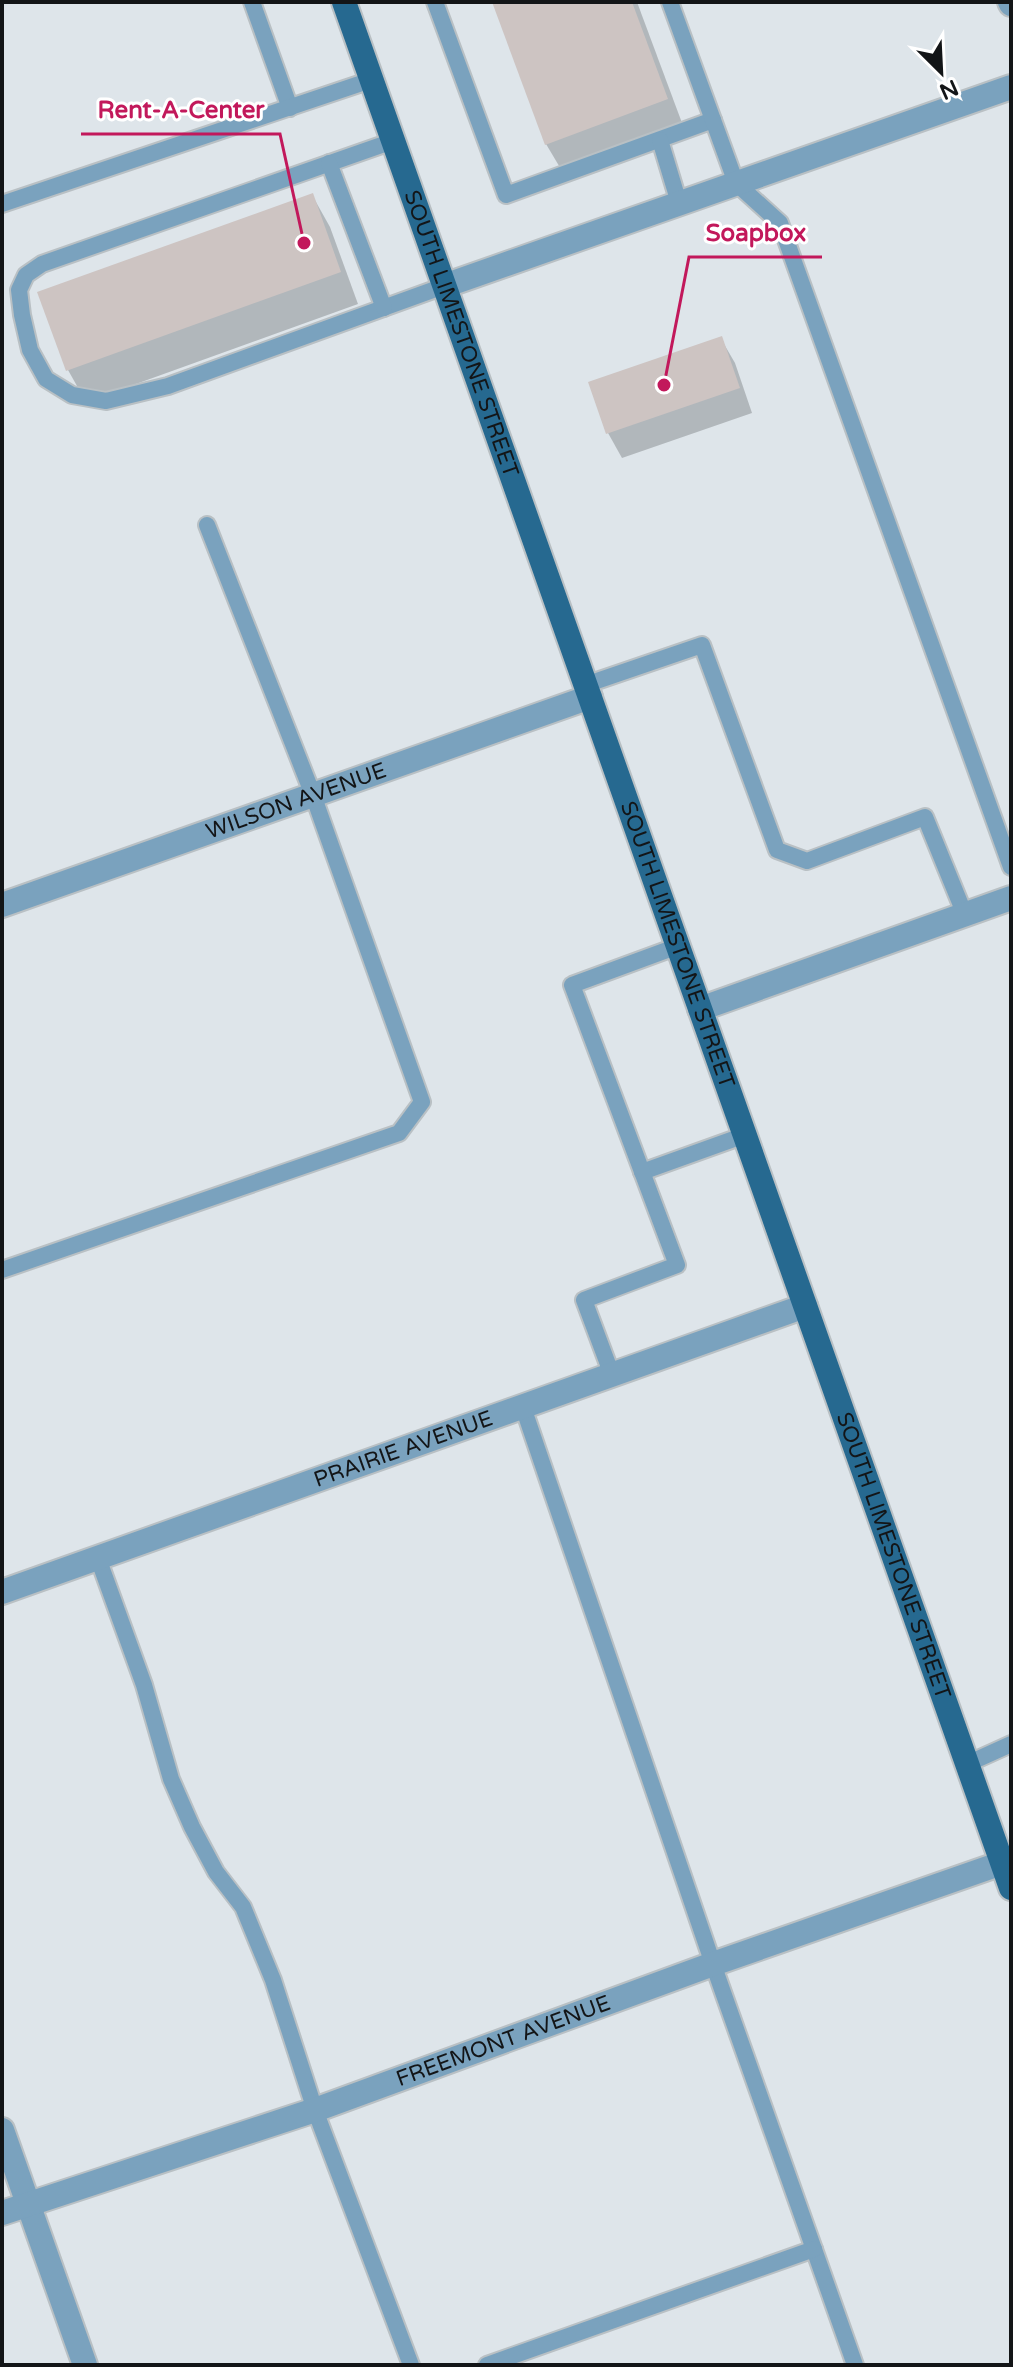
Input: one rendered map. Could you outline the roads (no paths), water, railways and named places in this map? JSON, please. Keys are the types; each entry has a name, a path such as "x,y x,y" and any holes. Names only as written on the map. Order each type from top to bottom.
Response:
{"main road":[{"name":"SOUTH LIMESTONE STREET","path":"344,2 1011,1888"}],"street":[{"path":"444,286 1011,87"},
{"name":"WILSON AVENUE","path":"2,905 313,795 588,691"},
{"path":"700,1009 1011,898"},
{"name":"PRAIRIE AVENUE","path":"2,1592 805,1306"},
{"name":"FREEMONT AVENUE","path":"2,2213 315,2110 713,1964 1002,1863"},
{"path":"2,2130 85,2365"}],"lane":[{"path":"252,2 290,108"},
{"path":"435,2 506,195 713,120"},
{"path":"670,2 736,183 780,223 1011,867"},
{"path":"2,204 371,80"},
{"path":"660,140 679,203"},
{"path":"393,141 42,264 26,275 19,290 30,350 46,379 72,395 106,401 168,386 444,286"},
{"path":"329,163 384,308"},
{"path":"2,1270 399,1133 422,1102 313,795 207,525"},
{"path":"588,691 702,645 777,850 807,861 925,817 965,915"},
{"path":"612,1375 584,1300 677,1265 572,985 678,946"},
{"path":"642,1172 745,1135"},
{"path":"523,1407 713,1964 855,2365"},
{"path":"98,1558 144,1685 171,1779 210,1861 243,1907 273,1980 315,2110 411,2365"},
{"path":"967,1764 1011,1744"},
{"path":"487,2365 814,2249"}],"place":[{"name":"Rent-A-Center","path":"304,243"},
{"name":"Soapbox","path":"664,385"}]}
